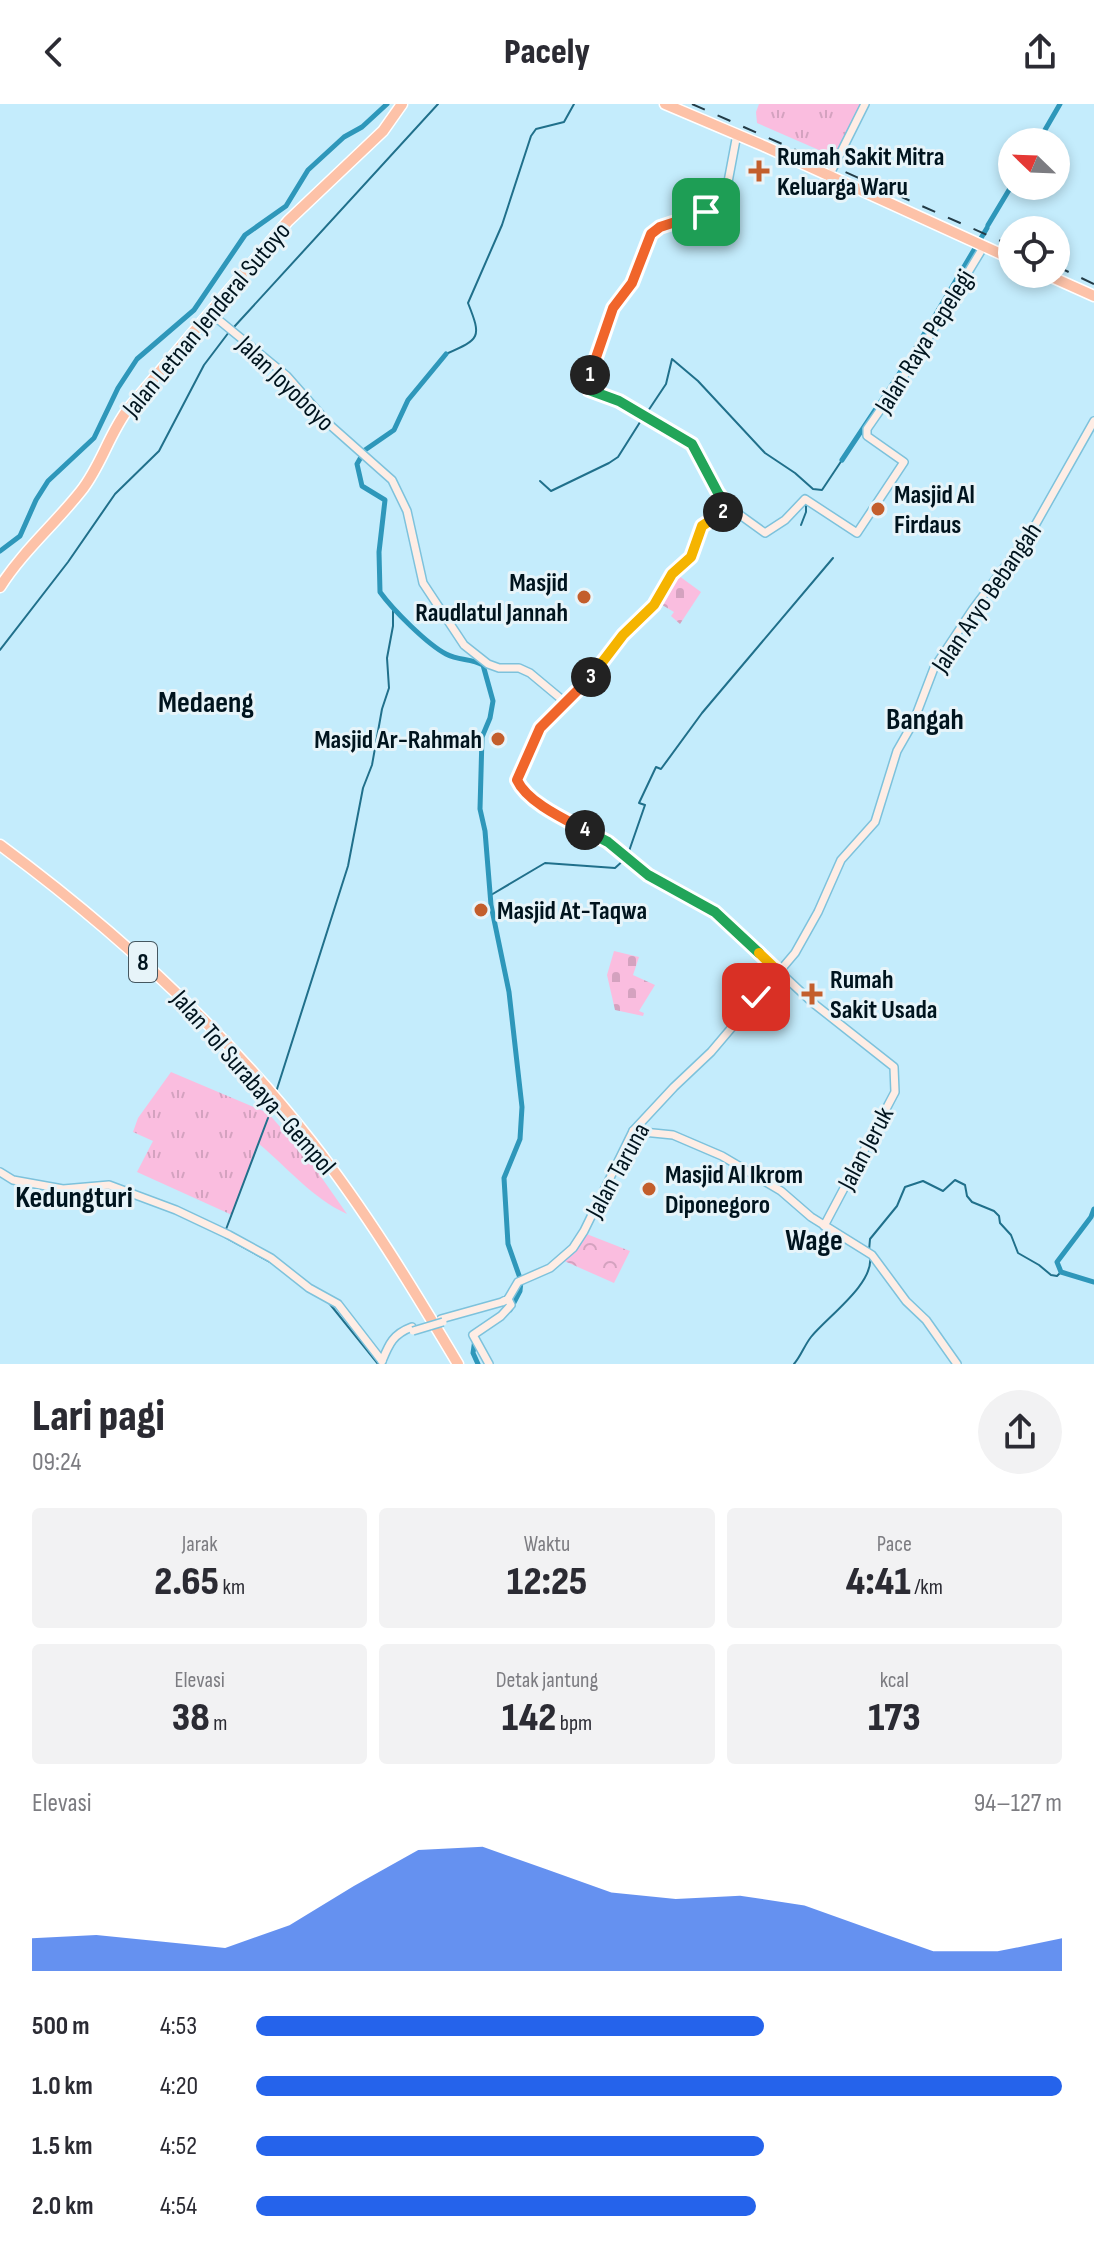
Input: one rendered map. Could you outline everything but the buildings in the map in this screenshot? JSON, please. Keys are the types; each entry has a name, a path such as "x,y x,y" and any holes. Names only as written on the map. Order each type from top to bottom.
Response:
{"highway":[{"name":"Jalan Letnan Jenderal Sutoyo","path":"0,587 20,559 81,491 122,417 209,312 288,221 383,131 402,104"},
{"path":"665,104 832,170 998,252"},
{"path":"680,104 998,248"},
{"path":"1070,279 1094,290"},
{"path":"1070,285 1094,296"},
{"name":"Jalan Tol Surabaya–Gempol","path":"0,848 78,905 159,977 279,1103 357,1202 399,1264 455,1364"}],"street":[{"path":"832,170 865,104"},
{"path":"737,134 730,176 717,202 696,216 660,227 648,238 632,283 613,308 588,379 589,390 619,401 695,447 712,482 729,507 704,524 691,557 667,582 654,605 623,635 587,681 540,728 517,783 556,815 608,842 628,861 715,912 780,973"},
{"name":"Jalan Raya Pepelegi","path":"729,507 765,533 785,520 806,500 857,533 904,462 867,436 867,429 915,360 980,242"},
{"name":"Jalan Joyoboyo","path":"209,312 287,376 330,425 387,475 399,490 412,530 419,573 460,640 488,664 499,668 519,668 530,673 566,703"},
{"name":"Jalan Aryo Bebangah","path":"813,921 841,860 869,832 878,816 897,751 909,732 934,668 1033,529 1094,421"},
{"name":"Jalan Taruna","path":"489,1364 475,1340 479,1329 507,1311 511,1305 508,1299 522,1281 552,1267 579,1240 633,1131 717,1045 780,973 813,921"},
{"name":"Jalan Jeruk","path":"780,973 894,1067 895,1092 824,1226"},
{"path":"633,1131 673,1135 731,1160 781,1191 824,1226 864,1251 935,1331 957,1364"},
{"path":"0,1172 15,1180 63,1189 109,1185 176,1210 225,1233 281,1265 309,1288 338,1304 382,1361 391,1339 401,1331 508,1299"}],"green space":[{"path":"759,104 861,104 835,157 757,123"},
{"path":"675,573 701,592 680,624 671,616 674,612 657,602"},
{"path":"614,951 639,957 633,975 655,985 639,1011 644,1013 643,1016 615,1010 607,975"},
{"path":"171,1072 268,1113 310,1161 347,1214 311,1191 259,1144 232,1215 137,1172 153,1141 133,1132 138,1118"},
{"path":"584,1233 630,1251 614,1283 562,1260"}],"waterway":[{"path":"0,551 20,536 48,481 94,438 118,388 137,359 194,310 245,235 286,206 308,170 387,104"},
{"path":"234,327 438,104"},
{"path":"446,354 466,345 475,336 475,324 468,303 502,225 531,136 536,129 564,122 574,104"},
{"path":"1046,128 1060,104"},
{"path":"988,225 1003,200"},
{"path":"842,460 911,356 987,228"},
{"path":"0,650 68,562 115,494 159,451 204,365 229,332"},
{"path":"446,354 408,400 394,430 365,450 357,464 362,486 385,500 379,552 380,592 411,626 438,649 483,665 493,701 482,737 480,809 485,831 491,905 509,992 522,1107 520,1139 504,1178 508,1244 521,1281 520,1291 510,1310"},
{"path":"646,414 666,384 672,359 698,381 765,453 813,489 822,490 842,460"},
{"path":"540,481 551,491 609,463 618,457 642,419"},
{"path":"801,525 806,504"},
{"path":"628,854 645,805 639,803 656,767 661,769 702,713 833,558"},
{"path":"277,1089 348,866 363,788 372,765 389,688 387,658 393,607"},
{"path":"491,895 545,863 615,868 625,859"},
{"path":"225,1232 268,1118"},
{"path":"869,1251 870,1239 897,1206 905,1187 923,1181 943,1191 955,1180 965,1185 972,1202 999,1216 1018,1253 1051,1275 1057,1276 1061,1272"},
{"path":"1094,1209 1057,1262 1061,1272 1094,1282"},
{"path":"225,1237 272,1263"},
{"path":"794,1364 811,1337 865,1278 870,1257"},
{"path":"329,1303 378,1364"},
{"path":"475,1339 473,1353 478,1364"}],"railway":[{"path":"692,104 998,240"},
{"path":"1070,273 1094,284"}],"place":[{"name":"Rumah Sakit Mitra Keluarga Waru","path":"759,171"},
{"name":"Masjid Al Firdaus","path":"878,509"},
{"name":"Masjid Raudlatul Jannah","path":"584,597"},
{"name":"Masjid Ar-Rahmah","path":"498,739"},
{"name":"Masjid At-Taqwa","path":"481,910"},
{"name":"Rumah Sakit Usada","path":"812,994"},
{"name":"Masjid Al Ikrom Diponegoro","path":"649,1189"}],"district":[{"name":"Medaeng","path":"206,702"},
{"name":"Bangah","path":"925,719"},
{"name":"Kedungturi","path":"74,1197"},
{"name":"Wage","path":"814,1240"}],"route":[{"path":"706,212 660,227 651,234 632,283 613,308 587,385 589,390 619,401 692,444 729,507 704,524 691,557 672,574 654,605 623,635 579,691 542,724 517,782 556,815 608,842 642,871 715,912 780,973 756,997"}]}
